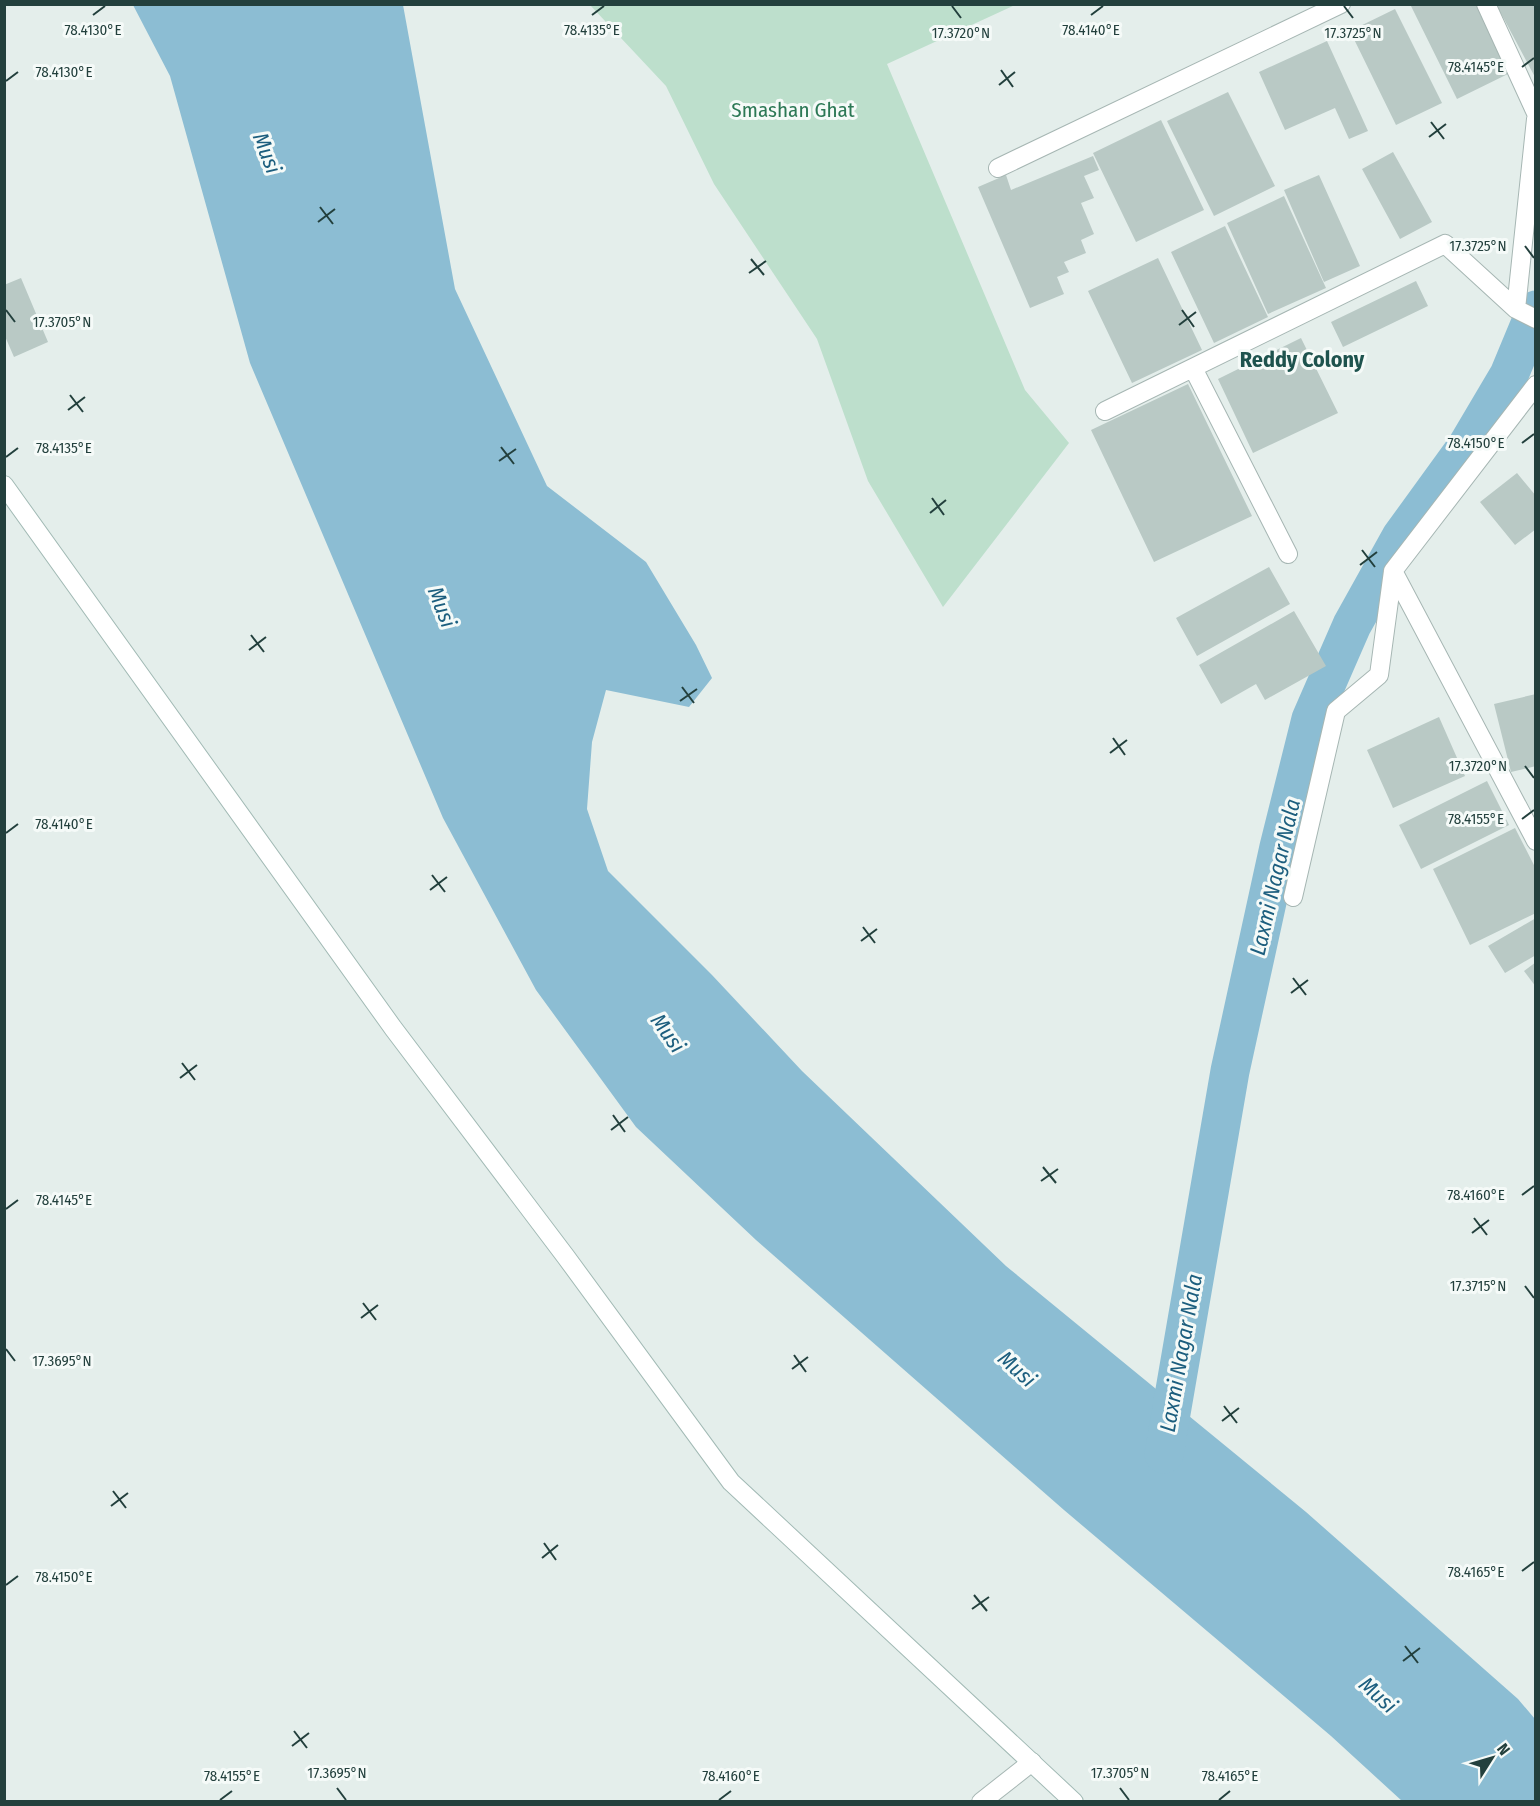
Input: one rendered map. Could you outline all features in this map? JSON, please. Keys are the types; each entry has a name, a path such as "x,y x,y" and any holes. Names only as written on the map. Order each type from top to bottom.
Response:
{"street":[{"path":"998,168 1341,4"},
{"path":"1485,4 1536,113"},
{"path":"1516,309 1536,119"},
{"path":"1105,411 1445,244 1516,309 1536,319"},
{"path":"1192,368 1288,554"},
{"path":"1293,897 1336,711 1379,675 1394,571 1536,385"},
{"path":"4,485 393,1028 566,1257 731,1482 1074,1802"},
{"path":"1394,571 1536,841"},
{"path":"981,1802 1032,1762"}],"green space":[{"name":"Smashan Ghat","path":"590,5 1015,5 887,64 1025,390 1069,443 943,607 868,481 817,339 714,184 666,86"}],"water":[{"name":"Musi","path":"133,5 403,5 455,289 547,486 646,562 696,645 712,678 689,707 606,690 592,742 587,809 608,871 712,975 802,1071 1006,1266 1306,1512 1518,1699 1535,1719 1535,1801 1402,1801 1331,1736 1064,1510 756,1240 636,1127 536,990 443,818 250,363 170,76"}],"building":[{"path":"1410,4 1481,4 1514,71 1457,99"},
{"path":"1496,4 1536,4 1536,79"},
{"path":"1395,9 1442,103 1396,125 1350,31"},
{"path":"1327,41 1368,131 1349,139 1335,108 1285,130 1259,72"},
{"path":"1228,92 1275,186 1214,216 1167,121"},
{"path":"1161,120 1204,210 1136,242 1093,153"},
{"path":"1393,152 1432,222 1400,239 1362,169"},
{"path":"1093,156 1099,170 1084,176 1094,198 1081,203 1094,234 1081,240 1086,253 1064,262 1069,272 1057,277 1064,294 1030,308 978,187 1006,175 1011,190"},
{"path":"1319,175 1360,266 1324,282 1284,190"},
{"path":"1284,196 1326,288 1268,314 1227,223"},
{"path":"1225,226 1268,317 1214,343 1171,252"},
{"path":"1158,258 1202,350 1132,383 1088,291"},
{"path":"21,278 48,342 14,357 4,334 4,285"},
{"path":"1416,281 1428,306 1343,347 1331,322"},
{"path":"1301,338 1338,413 1253,453 1218,379"},
{"path":"1188,384 1252,516 1154,562 1091,430"},
{"path":"1517,473 1536,496 1536,529 1515,545 1480,502"},
{"path":"1269,567 1290,604 1197,656 1176,618"},
{"path":"1294,611 1326,666 1265,700 1256,684 1221,704 1199,665"},
{"path":"1536,694 1536,766 1511,772 1494,704"},
{"path":"1439,717 1465,776 1393,808 1367,750"},
{"path":"1487,781 1509,825 1421,869 1399,825"},
{"path":"1515,828 1536,869 1536,913 1470,945 1433,869"},
{"path":"1536,918 1536,955 1505,973 1488,946"},
{"path":"1536,962 1536,987 1524,971"}],"waterway":[{"name":"Laxmi Nagar Nala","path":"1164,1454 1230,1071 1279,847 1311,719 1352,625 1401,537 1467,446 1509,375 1536,310"}],"district":[{"name":"Reddy Colony","path":"1302,359"}]}
